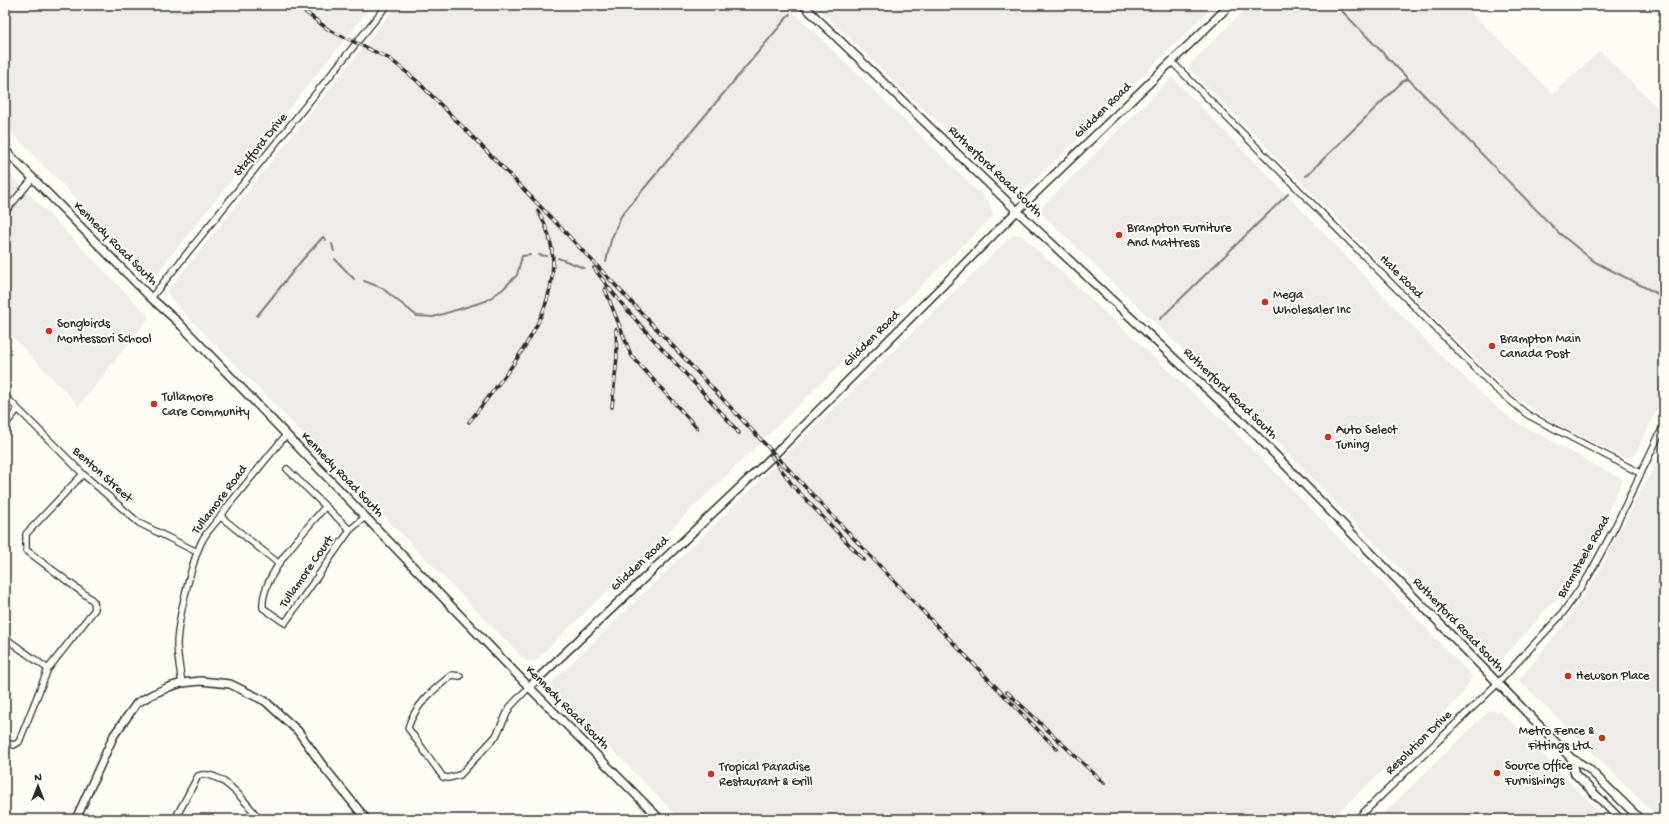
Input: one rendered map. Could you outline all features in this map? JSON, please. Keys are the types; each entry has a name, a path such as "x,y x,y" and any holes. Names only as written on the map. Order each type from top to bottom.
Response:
{"street":[{"name":"Stafford Drive","path":"152,298 387,5"},
{"name":"Rutherford Road South","path":"803,5 945,140 1017,211 1256,434 1571,758 1575,774 1620,819"},
{"name":"Glidden Road","path":"529,687 781,448 1017,211 1230,5"},
{"name":"Hale Road","path":"1172,62 1495,388 1528,416 1640,473"},
{"name":"Kennedy Road South","path":"5,150 152,298 178,322 529,687 660,819"},
{"path":"5,212 32,178"},
{"name":"Benton Street","path":"5,396 83,474 139,523 197,552"},
{"path":"5,425 18,409"},
{"name":"Bramsteele Road","path":"1498,683 1562,614 1588,576 1615,527 1664,425"},
{"name":"Tullamore Road","path":"182,683 177,647 179,630 197,552 208,530 221,517 227,507 286,434"},
{"name":"Tullamore Court","path":"287,469 350,530"},
{"path":"5,743 14,745 19,742 48,669 95,609 94,602 26,550 25,540 26,534 83,474"},
{"name":"Tullamore Court","path":"325,507 278,562 262,599 263,608 285,623 350,530 365,516"},
{"path":"221,517 278,562"},
{"path":"5,638 48,669"},
{"path":"460,676 452,675 436,688 411,717 408,728 443,777 448,778 460,775 496,736 510,707 529,687"},
{"path":"76,819 114,735 137,703 152,694 182,683 207,681 230,684 265,701 298,731 323,766 366,819"},
{"name":"Resolution Drive","path":"1356,819 1498,683"},
{"path":"1571,758 1588,768 1640,819"},
{"path":"175,819 198,776 204,774 211,775 240,795 259,819"}],"shaded area":[{"path":"5,5 372,5 154,277 5,126"},
{"path":"397,5 786,5 989,202 993,216 535,661 526,661 176,304 167,292"},
{"path":"815,5 1215,5 1026,189 1018,190 921,107"},
{"path":"1250,5 1464,5 1553,94 1600,51 1664,114 1664,394 1635,455 1625,458 1547,419 1508,392 1190,69 1190,64"},
{"path":"1172,77 1434,349 1486,398 1514,421 1623,480 1584,559 1562,592 1501,660 1492,660 1366,534 1258,422 1042,214 1042,207"},
{"path":"5,169 149,317 79,406 5,329"},
{"path":"1013,235 1021,235 1230,427 1285,482 1472,676 1462,695 1331,819 680,819 552,688 552,682"},
{"path":"1664,447 1664,819 1660,819 1519,680 1568,619 1596,577"},
{"path":"1489,711 1500,711 1606,819 1378,819"}],"waterway":[{"path":"1336,5 1559,233 1595,262 1664,297"},
{"path":"606,262 611,240 621,216 790,14"},
{"path":"1306,176 1402,82 1408,79"},
{"path":"1160,319 1288,194"},
{"path":"257,316 303,259 323,237 326,240"},
{"path":"332,244 334,251"},
{"path":"364,281 382,288 417,316 433,317 486,301 503,289 517,275 522,256 530,255"},
{"path":"539,255 547,256"},
{"path":"558,258 584,268"},
{"path":"335,259 354,279"}],"railway":[{"path":"296,5 329,30 390,59 416,80 578,246 896,583 1057,749"},
{"path":"469,422 523,350 538,323 548,296 553,268 550,240 538,211"},
{"path":"594,268 646,332 739,433"},
{"path":"605,289 631,355 697,428"},
{"path":"612,407 617,357 616,329"},
{"path":"771,455 793,486 864,560"},
{"path":"1007,692 1104,783"}],"place":[{"name":"Brampton Furniture And Mattress","path":"1119,235"},
{"name":"Mega Wholesaler Inc","path":"1265,302"},
{"name":"Songbirds Montessori School","path":"49,331"},
{"name":"Brampton Main Canada Post","path":"1492,346"},
{"name":"Tullamore Care Community","path":"154,404"},
{"name":"Auto Select Tuning","path":"1328,437"},
{"name":"Hewson Place","path":"1568,676"},
{"name":"Metro Fence & Fittings Ltd.","path":"1602,738"},
{"name":"Source Office Furnishings","path":"1497,773"},
{"name":"Tropical Paradise Restaurant & Grill","path":"711,774"}]}
